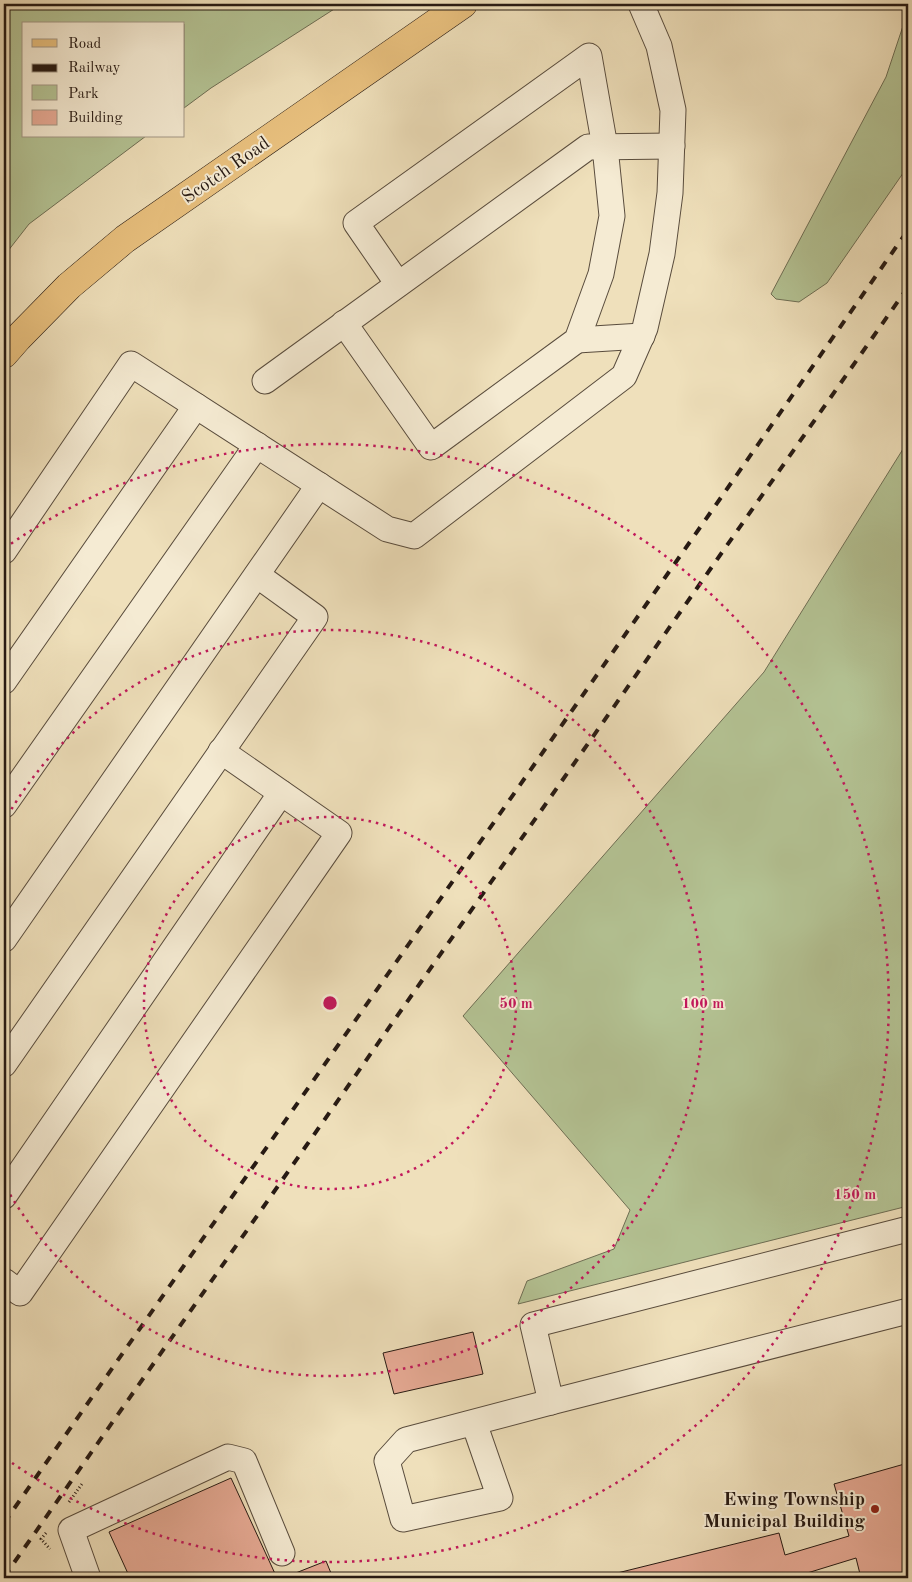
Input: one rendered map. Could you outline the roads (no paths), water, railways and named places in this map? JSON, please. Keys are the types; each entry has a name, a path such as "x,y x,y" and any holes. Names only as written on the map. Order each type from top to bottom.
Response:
{"main road":[{"name":"Scotch Road","path":"4,354 69,286 125,239 463,4"}],"lane":[{"path":"4,552 131,364 387,530 414,536 624,376 645,328 662,254 670,193 673,110 659,46 641,4"},
{"path":"398,284 356,223 589,56 605,147 612,216 600,274 577,340"},
{"path":"265,381 588,147 672,146"},
{"path":"344,323 431,448 577,340 642,336"},
{"path":"4,681 196,406"},
{"path":"4,805 257,445"},
{"path":"4,939 319,485"},
{"path":"4,1064 315,617 256,575"},
{"path":"4,1281 20,1293 339,833 221,751"},
{"path":"4,1196 280,793"},
{"path":"551,1402 534,1325 908,1229"},
{"path":"474,1423 500,1498 403,1519 387,1461 406,1440 908,1311"},
{"path":"88,1578 71,1530 228,1457 244,1461 282,1553"}],"railway":[{"path":"4,1523 908,230"},
{"path":"4,1577 908,287"}],"place":[{"name":"Ewing Township Municipal Building","path":"875,1509"}]}
